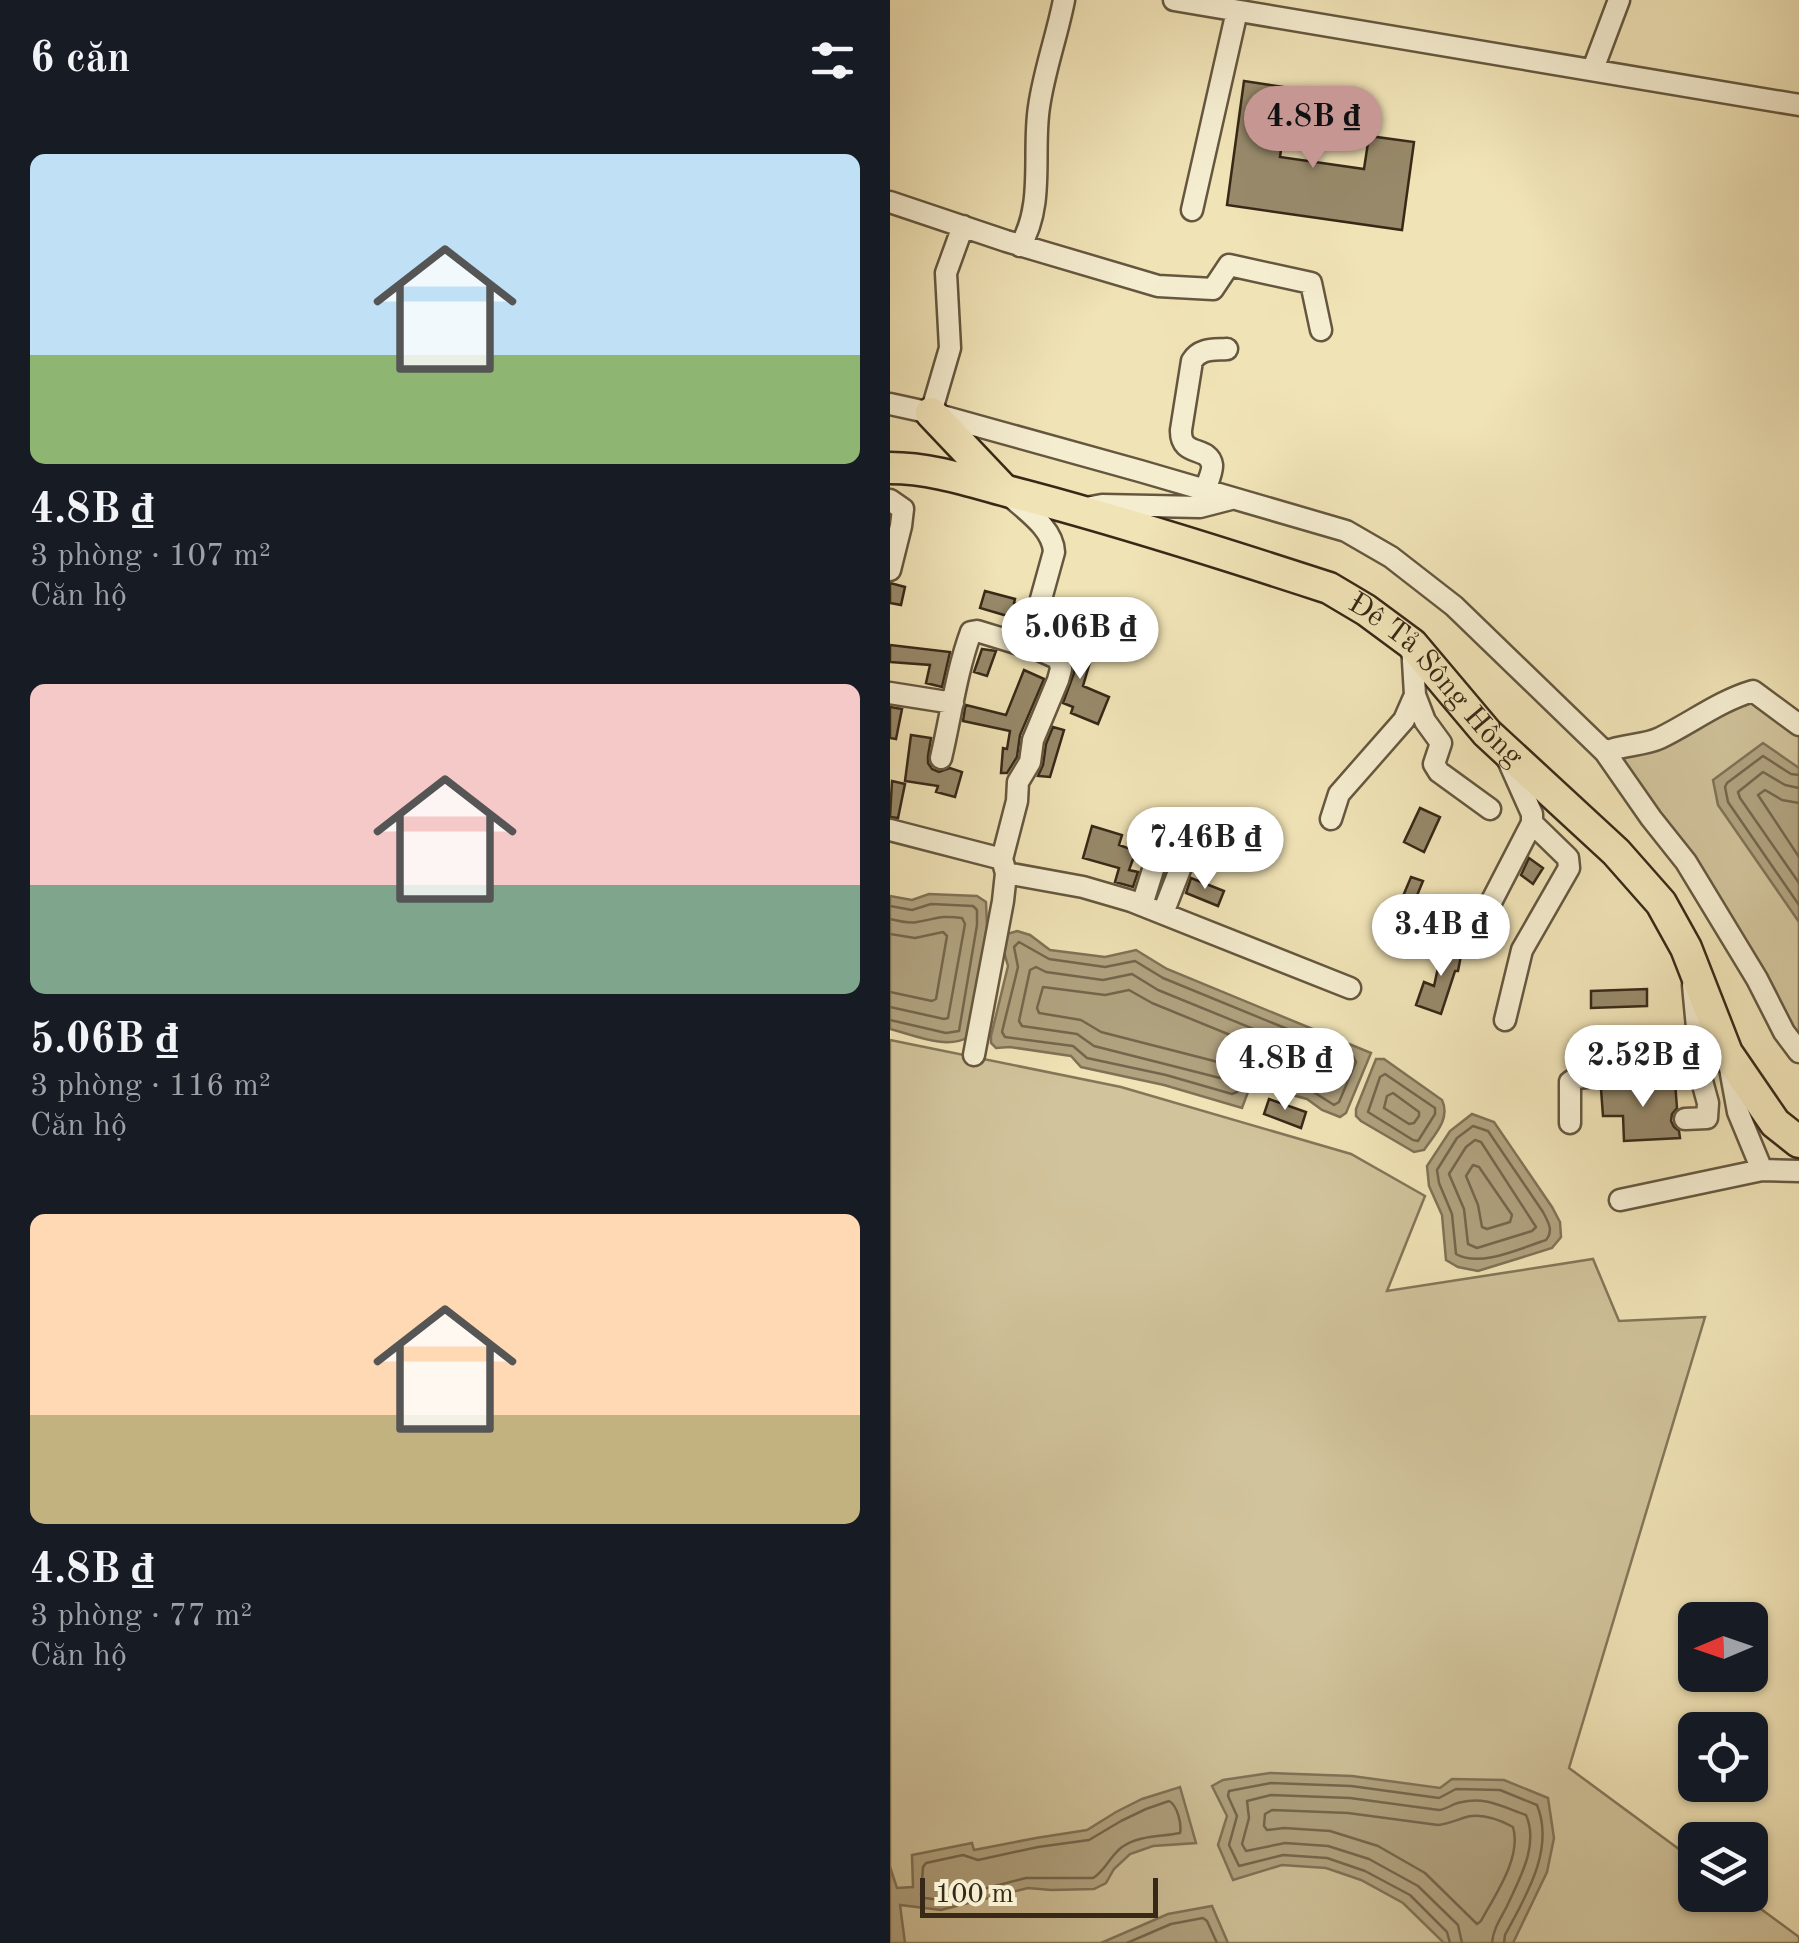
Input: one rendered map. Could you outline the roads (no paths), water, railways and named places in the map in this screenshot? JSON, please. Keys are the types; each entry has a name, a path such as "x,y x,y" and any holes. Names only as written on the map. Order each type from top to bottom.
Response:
{"main road":[{"path":"931,413 1005,491"},
{"name":"Đê Tả Sông Hồng","path":"890,468 913,468 1080,510 1329,588 1412,644 1488,733 1616,852 1661,904 1694,968 1714,1059 1775,1123 1799,1142"}],"street":[{"path":"1020,246 1035,199 1038,109 1064,0"},
{"path":"1174,0 1799,105"},
{"path":"1593,69 1619,0"},
{"path":"1192,210 1237,11"},
{"path":"890,202 1020,246 1158,286 1213,289 1229,265 1311,283 1320,330"},
{"path":"931,413 950,348 946,273 963,226"},
{"path":"1206,490 1210,460 1184,446 1180,430 1192,361 1202,351 1227,349"},
{"path":"890,404 1346,532 1392,556 1454,606 1606,752 1686,862 1799,1052"},
{"path":"1005,491 1045,529 1054,544 1028,646"},
{"path":"1080,510 1102,505 1200,507 1232,498"},
{"path":"890,500 902,509 894,533 890,570"},
{"path":"942,758 956,683 971,632 977,630 1028,646 1058,660 1061,669 1033,740 1030,762 1018,782 1004,866 1003,901 974,1055"},
{"path":"1412,644 1415,696 1425,721 1441,743 1434,764 1439,772 1490,809"},
{"path":"1606,752 1619,745 1655,740 1731,697 1753,690 1799,725"},
{"path":"890,693 953,703"},
{"path":"1331,819 1340,794 1404,720 1415,696"},
{"path":"1487,910 1532,823 1532,814 1502,746"},
{"path":"1505,1020 1522,950 1568,868 1568,858 1532,823"},
{"path":"1142,905 1166,828 1180,826 1193,836 1163,913"},
{"path":"890,830 1142,905 1350,988"},
{"path":"1685,1119 1707,1118 1702,1081 1714,1059"},
{"path":"1570,1123 1570,1082 1576,1078 1714,1059"},
{"path":"1714,1059 1762,1170"},
{"path":"1620,1200 1762,1170 1799,1171"}],"water":[{"path":"1763,743 1799,768 1799,922 1718,805 1713,780"},
{"path":"929,894 977,896 986,902 987,926 969,1037 960,1041 930,1040 890,1029 890,896 912,900"},
{"path":"1017,931 1030,935 1050,950 1105,957 1136,950 1167,969 1371,1053 1346,1113 1340,1117 1307,1099 1251,1084 1242,1108 1164,1085 1081,1067 1071,1056 996,1048 991,1036 1008,966 1002,945 1007,934"},
{"path":"1376,1059 1384,1059 1442,1100 1443,1120 1424,1150 1414,1152 1356,1116"},
{"path":"1472,1114 1494,1122 1552,1207 1560,1222 1561,1237 1552,1248 1478,1271 1446,1260 1442,1215 1429,1186 1427,1166 1450,1131"},
{"path":"1270,1773 1352,1776 1440,1788 1452,1779 1504,1780 1548,1798 1554,1838 1547,1872 1513,1943 1444,1943 1403,1903 1361,1880 1326,1868 1282,1865 1233,1880 1218,1845 1227,1816 1212,1786 1223,1780"},
{"path":"1180,1787 1196,1843 1153,1846 1130,1854 1106,1883 1094,1889 1028,1888 941,1910 900,1905 905,1943 890,1943 890,1867 897,1888 913,1887 912,1855 972,1843 974,1850 1087,1830 1142,1799"},
{"path":"1212,1906 1228,1943 1101,1943 1168,1914"}]}
